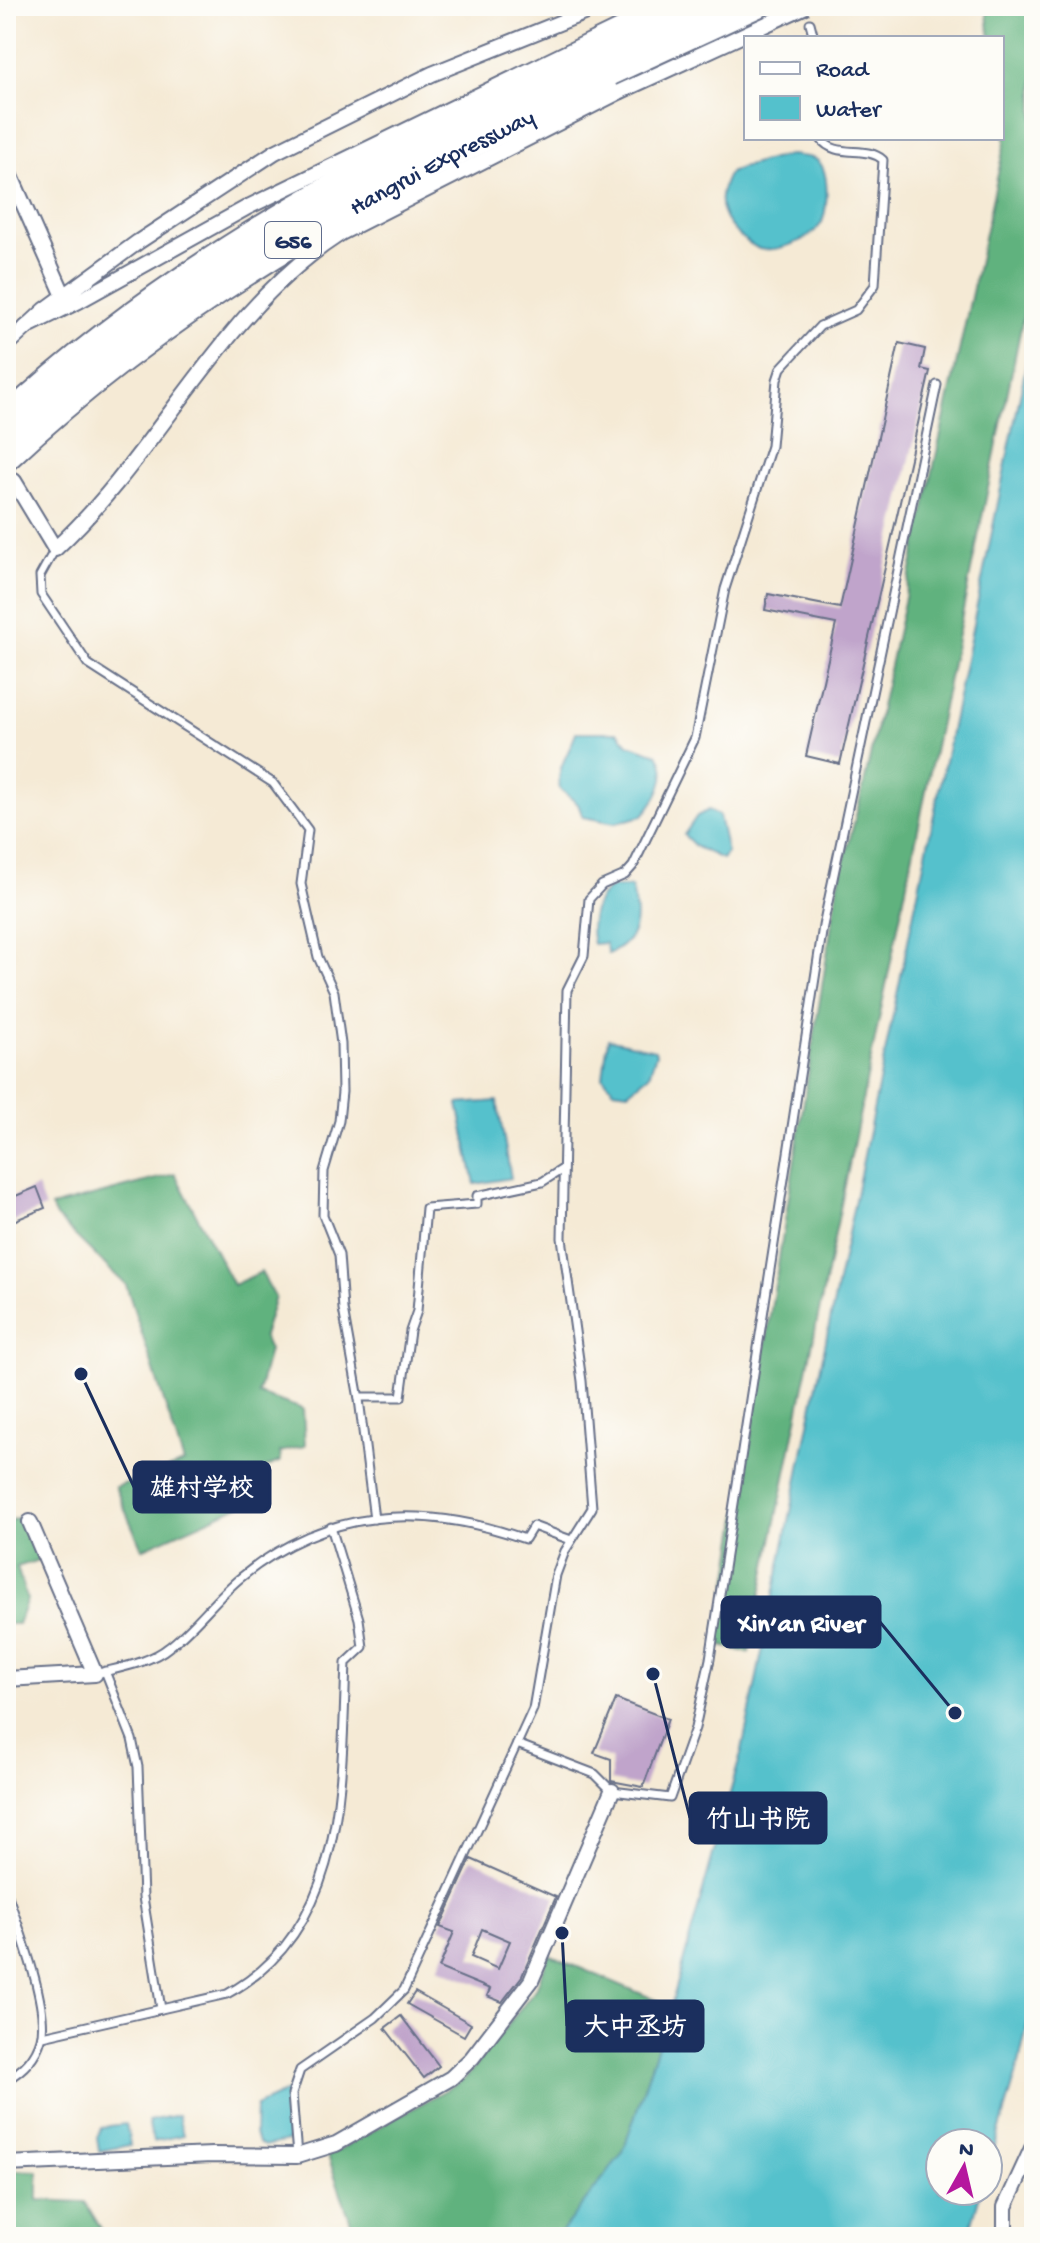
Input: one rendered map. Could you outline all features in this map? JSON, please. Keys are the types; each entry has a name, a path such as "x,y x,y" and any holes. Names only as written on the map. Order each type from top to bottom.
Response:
{"highway":[{"name":"G56","path":"611,73 705,6"},
{"name":"G56","path":"611,73 766,6"},
{"name":"Hangrui Expressway","path":"6,421 108,335 229,248 411,146 611,73"},
{"name":"Hangrui Expressway","path":"10,469 123,354 243,269 423,168 611,73"}],"street":[{"path":"6,346 64,296 194,203 323,126 432,74 601,6"},
{"path":"26,327 248,207 662,6"},
{"path":"10,469 55,549 90,517 252,309 303,259 341,233 611,73 806,6"},
{"path":"6,165 64,296"},
{"path":"6,1679 100,1673 30,1522"},
{"path":"6,2164 212,2155 297,2156 336,2144 451,2078 472,2058 531,1981 612,1791"},
{"path":"1005,2237 1005,2207 1034,2144"}],"lane":[{"path":"810,23 813,36"},
{"path":"297,2156 292,2094 300,2070 375,2018 404,1990 533,1709 556,1575 571,1540 587,1521 593,1497 582,1381 562,1238 567,990 584,956 586,905 602,885 625,875 633,866 695,738 725,589 771,446 777,380 781,368 820,326 856,310 875,285 883,160 876,155 834,150 822,140"},
{"path":"6,207 21,199"},
{"path":"517,1744 595,1774 612,1791 670,1798 695,1728 710,1659 823,926 937,385"},
{"path":"55,549 40,576 41,594 88,664 273,783 308,830 301,884 318,957 334,992 341,1044 339,1121 324,1171 323,1215 339,1255 343,1309 359,1397 374,1519"},
{"path":"359,1397 401,1397 410,1331 417,1311 426,1208 477,1204 477,1196 542,1182 561,1170"},
{"path":"161,2009 143,1897 138,1767 132,1739 100,1673 168,1649 242,1576 284,1548 331,1527 405,1514 479,1523 525,1539 533,1526 571,1540"},
{"path":"43,2036 227,1994 252,1980 282,1949 315,1901 334,1844 341,1782 346,1663 363,1647 359,1619 331,1527"},
{"path":"6,1890 35,1977 43,2036 27,2064 6,2080"}],"green space":[{"path":"986,6 1034,6 1034,264 749,1653 718,1645 838,885 864,784 1005,142 1004,36 990,36"},
{"path":"175,1174 233,1285 261,1272 275,1297 263,1336 269,1350 258,1394 303,1409 305,1446 280,1452 281,1461 262,1469 271,1492 142,1549 115,1487 184,1463 126,1285 56,1217 51,1207"},
{"path":"21,1517 39,1560 17,1567 27,1600 18,1624 6,1624 6,1522"},
{"path":"549,1955 671,2006 623,2152 558,2237 356,2237 328,2156 465,2079 536,1989"},
{"path":"9,2170 38,2171 38,2200 85,2202 106,2237 6,2237"}],"water":[{"path":"790,155 815,159 824,171 827,190 823,218 816,230 802,240 775,249 759,249 743,239 725,217 721,200 724,185 729,174 735,171"},
{"path":"1034,327 1034,1995 1017,2072 1001,2127 924,2127 924,2207 976,2207 968,2237 558,2237 623,2152 671,2006 742,1750"},
{"path":"576,732 618,732 628,744 658,754 664,770 661,787 642,816 615,823 583,817 578,804 560,789 560,774"},
{"path":"709,810 719,816 727,853 722,859 696,847 684,835 697,816"},
{"path":"612,887 631,887 636,918 626,942 608,954 605,943 593,944 591,928 596,904"},
{"path":"608,1039 655,1050 649,1075 628,1092 614,1090 603,1077"},
{"path":"497,1101 511,1178 475,1184 458,1104"},
{"path":"288,2091 289,2141 264,2146 258,2143 255,2133 256,2106"},
{"path":"178,2115 183,2135 153,2142 148,2121"},
{"path":"126,2124 130,2145 99,2151 97,2138 101,2127"}],"building":[{"path":"899,343 925,349 921,369 930,371 840,764 806,756 836,624 765,610 768,594 840,608"},
{"path":"37,1187 45,1208 6,1224 6,1200"},
{"path":"616,1699 668,1719 643,1787 611,1781 611,1759 594,1753"},
{"path":"471,1859 556,1897 522,1976 502,2002 487,1996 490,1989 439,1968 454,1932 440,1927","holes":["482,1929 510,1941 498,1969 471,1957"]},
{"path":"415,1992 471,2024 464,2036 407,2004"},
{"path":"401,2016 439,2066 424,2078 385,2028"}],"place":[{"name":"雄村学校","path":"81,1374"},
{"name":"竹山书院","path":"653,1674"},
{"name":"Xin’an River","path":"955,1713"},
{"name":"大中丞坊","path":"562,1933"}]}
